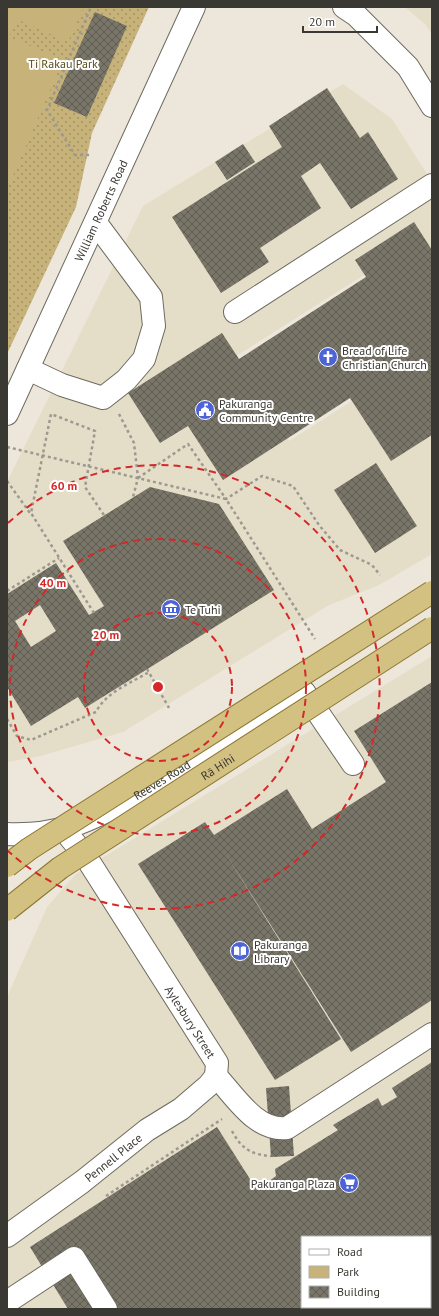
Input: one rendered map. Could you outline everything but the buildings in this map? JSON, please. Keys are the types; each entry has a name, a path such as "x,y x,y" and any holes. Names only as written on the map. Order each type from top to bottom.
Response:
{"main road":[{"path":"7,866 29,849 432,592"},
{"name":"Rā Hihi","path":"7,910 60,868 432,628"}],"street":[{"name":"William Roberts Road","path":"7,414 194,7"},
{"path":"344,7 356,15 408,67 432,106"},
{"path":"235,312 432,185"},
{"path":"28,369 62,385 103,398 126,380 144,359 154,326 151,297 96,223"},
{"name":"Reeves Road","path":"7,834 30,835 64,830 100,815 125,802 304,692 353,764"},
{"name":"Aylesbury Street","path":"64,830 86,858 217,1063 216,1076 256,1120 273,1128 287,1128 432,1034"},
{"name":"Pennell Place","path":"7,1236 82,1182 146,1130 181,1109 209,1085 216,1076"},
{"path":"7,1302 74,1258 106,1309"}],"path":[{"path":"89,155 75,155 47,110 91,7"},
{"path":"107,394 134,443 138,478 133,497"},
{"path":"30,513 51,414 95,432 85,487 104,515"},
{"path":"138,478 188,444 226,499 318,643"},
{"path":"7,447 226,499 262,476 293,486 319,525 340,550 372,565 380,575"},
{"path":"7,481 30,513 94,613"},
{"path":"7,591 59,558"},
{"path":"147,669 169,708"},
{"path":"7,719 13,732 17,736 32,740 96,712 100,703 108,696 149,672"},
{"path":"101,1199 224,1117 228,1123"},
{"path":"231,1129 238,1142 244,1148 259,1155 271,1156"}],"shaded area":[{"path":"405,7 432,7 432,35 426,25"},
{"path":"343,84 392,119 432,182 432,554 379,585 329,605 123,732 37,757 7,762 7,482 143,206","holes":["367,273 421,357 289,441 233,358"]},
{"path":"432,656 432,1309 7,1309 7,997 47,907 76,874"}],"green space":[{"name":"Ti Rakau Park","path":"7,7 149,7 92,133 76,207 7,354"},
{"path":"7,7 84,7 68,42 19,20 9,37 63,60 7,190"}],"place":[{"name":"Bread of Life Christian Church","path":"328,357"},
{"name":"Pakuranga Community Centre","path":"205,410"},
{"name":"Te Tuhi","path":"171,609"},
{"name":"Pakuranga Library","path":"240,951"},
{"name":"Pakuranga Plaza","path":"349,1183"}]}
